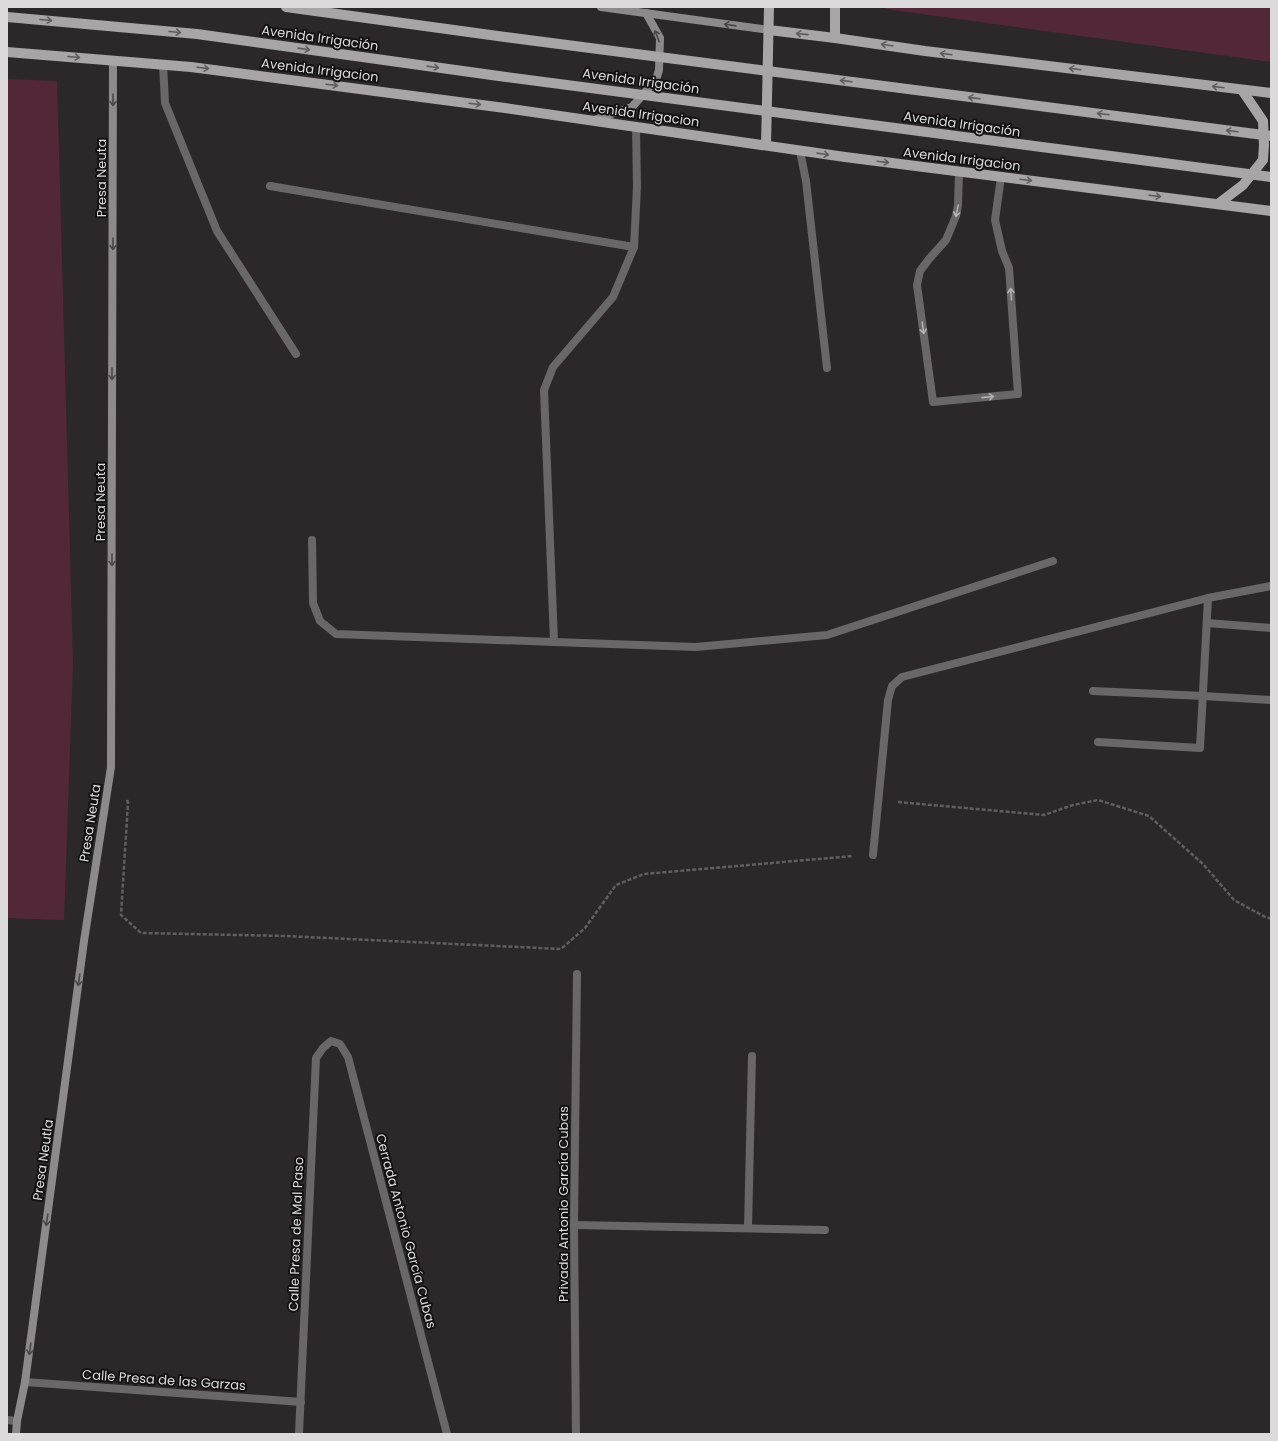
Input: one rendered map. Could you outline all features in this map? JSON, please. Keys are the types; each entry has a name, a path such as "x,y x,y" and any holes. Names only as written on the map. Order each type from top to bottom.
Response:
{"main road":[{"name":"Avenida Irrigación","path":"286,7 504,37 1271,136"},
{"path":"766,146 769,7"},
{"path":"835,7 835,38"},
{"name":"Avenida Irrigación","path":"7,17 197,34 522,79 1271,177"},
{"path":"769,30 1271,94"},
{"name":"Avenida Irrigacion","path":"7,52 191,67 489,106 800,151 1271,211"},
{"path":"1218,204 1243,185 1263,160 1263,121 1242,90"}],"street":[{"path":"601,7 769,30"},
{"path":"593,121 632,107 656,80 659,70 660,38 646,13"},
{"name":"Presa Neuta","path":"84,941 111,767 113,60"},
{"path":"162,64 165,103 217,231 296,354"},
{"path":"554,642 544,390 553,367 613,297 634,247 637,187 636,127"},
{"path":"800,151 806,182 826,368"},
{"path":"959,172 958,205 956,216 946,240 929,259 920,272 917,285 932,402 1018,394 1009,268 1002,251 996,220 1001,177"},
{"path":"270,186 634,247"},
{"path":"312,540 313,603 320,621 336,634 696,647 827,635 1053,561"},
{"path":"873,854 888,700 892,686 902,677 1208,598 1271,586"},
{"path":"1098,742 1200,748 1208,598"},
{"path":"1207,623 1271,628"},
{"path":"1093,691 1271,700"},
{"name":"Presa Neutla","path":"16,1434 17,1421 25,1382 84,941"},
{"name":"Privada Antonio García Cubas","path":"576,1434 574,1225 577,974"},
{"name":"Calle Presa de Mal Paso","path":"299,1434 316,1058 323,1048 331,1041"},
{"name":"Cerrada Antonio García Cubas","path":"331,1041 340,1044 348,1057 447,1434"},
{"path":"748,1228 752,1056"},
{"path":"574,1225 825,1230"},
{"name":"Calle Presa de las Garzas","path":"25,1382 301,1402"},
{"path":"7,1420 17,1421"}],"path":[{"path":"111,767 128,803 122,915 141,933 285,936 561,949 585,928 616,885 644,874 873,854"},
{"path":"878,800 1044,815 1073,805 1098,800 1149,816 1203,864 1234,900 1267,918 1271,918"}],"shaded area":[{"path":"886,7 1271,7 1271,62 886,9"},
{"path":"7,79 57,81 73,662 64,920 7,918"}]}
